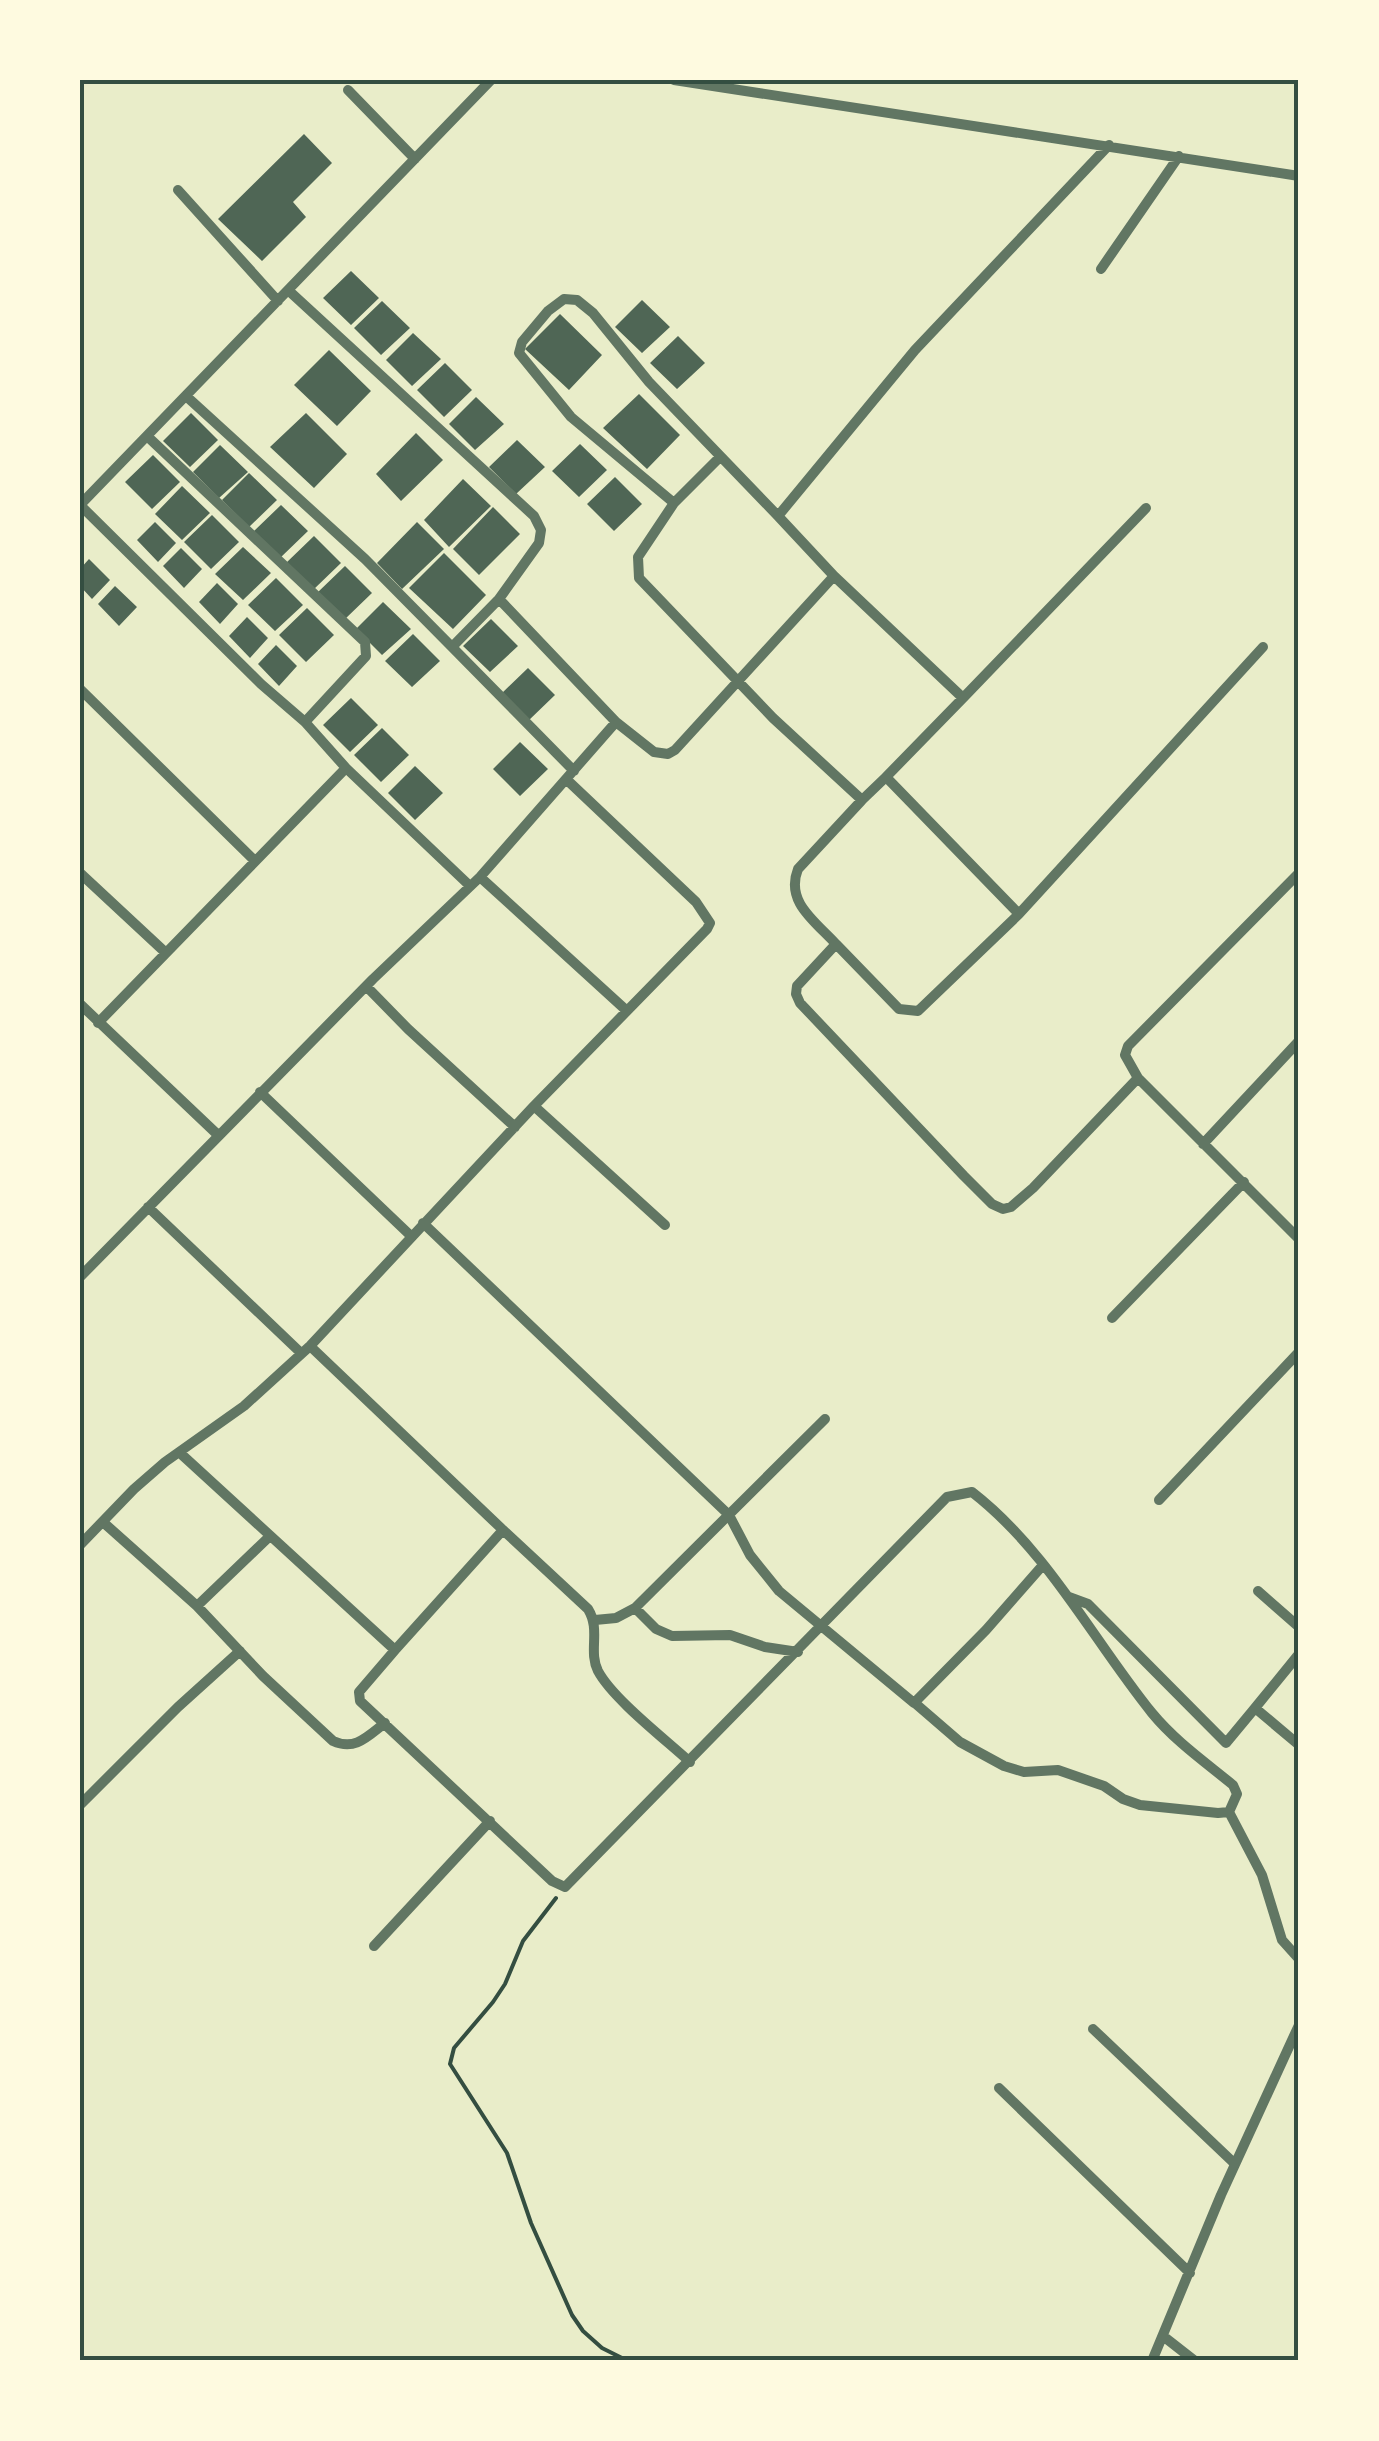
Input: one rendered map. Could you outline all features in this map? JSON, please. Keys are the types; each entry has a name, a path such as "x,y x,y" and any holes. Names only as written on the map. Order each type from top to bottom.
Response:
{"street":[{"path":"470,886 80,505 491,80"},
{"path":"674,80 738,85 1299,176"},
{"path":"348,90 415,159"},
{"path":"778,516 915,350 1108,144"},
{"path":"1101,269 1180,156"},
{"path":"178,190 278,301"},
{"path":"288,290 534,516 541,530 539,543 499,599 452,647"},
{"path":"674,503 572,417 519,352 522,342 548,311 564,299 577,300 592,313 648,382 834,576 963,698"},
{"path":"80,1545 134,1489 244,1406 306,1349 710,922 696,902 365,559 186,396"},
{"path":"147,436 365,642 366,656 305,722"},
{"path":"720,457 674,503 638,557 639,578 736,680 862,800"},
{"path":"1146,508 798,870 792,884 801,905 898,1009 918,1012 1019,914 1263,647"},
{"path":"499,599 616,722 654,752 668,754 834,576"},
{"path":"80,689 255,861"},
{"path":"80,1277 366,986 480,877 616,722"},
{"path":"98,1023 346,768"},
{"path":"886,777 1019,914"},
{"path":"1299,872 1128,1046 1125,1055 1138,1078 1299,1239"},
{"path":"80,874 166,953"},
{"path":"480,877 627,1010"},
{"path":"836,944 797,986 800,1002 992,1204 1003,1209 1011,1207 1091,1130 1138,1078"},
{"path":"366,986 515,1127"},
{"path":"83,1012 218,1135"},
{"path":"1203,1144 1299,1041"},
{"path":"260,1092 411,1236"},
{"path":"534,1106 665,1224"},
{"path":"1112,1318 1244,1182"},
{"path":"148,1207 588,1609 595,1620 596,1668 690,1762"},
{"path":"423,1223 729,1515 763,1574 960,1742 1004,1766 1024,1772 1058,1770 1140,1804 1229,1812"},
{"path":"1159,1500 1299,1352"},
{"path":"595,1620 616,1618 635,1608 825,1419"},
{"path":"180,1453 395,1650"},
{"path":"504,1530 359,1692 360,1701 552,1882 565,1887 947,1498 962,1493 972,1492 989,1506 1068,1596 1170,1734 1232,1785 1237,1794 1229,1812"},
{"path":"104,1523 198,1606 333,1741 344,1746 358,1744 385,1724"},
{"path":"198,1606 270,1536"},
{"path":"916,1704 1043,1565"},
{"path":"1258,1592 1299,1627"},
{"path":"1068,1596 1088,1604 1226,1742 1299,1654"},
{"path":"635,1608 656,1629 672,1636 730,1634 798,1652"},
{"path":"80,1806 240,1651"},
{"path":"1255,1708 1299,1746"},
{"path":"1229,1812 1262,1874 1282,1940 1299,1959"},
{"path":"374,1946 490,1821"},
{"path":"1152,2361 1299,2025"},
{"path":"1093,2029 1235,2164"},
{"path":"999,2088 1190,2274"},
{"path":"1163,2336 1195,2361"}],"path":[{"path":"565,1887 523,1942 493,2002 454,2048 450,2064 506,2153 531,2223 572,2315 602,2348 628,2361"}],"building":[{"path":"304,134 332,163 293,202 306,217 262,261 218,219"},
{"path":"351,271 379,298 351,325 323,298"},
{"path":"642,300 670,327 642,353 615,327"},
{"path":"382,301 410,328 381,355 354,328"},
{"path":"560,314 602,355 569,390 525,349"},
{"path":"413,333 441,359 412,386 386,360"},
{"path":"678,336 705,363 677,389 650,363"},
{"path":"329,350 371,391 337,426 294,385"},
{"path":"445,363 472,390 444,417 417,390"},
{"path":"639,394 680,435 647,469 603,428"},
{"path":"476,397 504,424 475,450 449,424"},
{"path":"191,413 218,440 190,467 163,441"},
{"path":"306,413 347,454 314,488 270,447"},
{"path":"416,433 443,460 401,501 376,474"},
{"path":"517,440 545,467 516,494 489,467"},
{"path":"580,444 607,470 579,497 552,471"},
{"path":"220,445 248,472 219,498 193,472"},
{"path":"153,455 180,482 152,509 125,482"},
{"path":"249,473 277,500 249,527 222,500"},
{"path":"615,477 642,504 614,531 587,504"},
{"path":"463,479 491,506 449,547 424,520"},
{"path":"182,486 210,513 182,540 155,514"},
{"path":"281,505 308,531 280,558 253,532"},
{"path":"493,507 520,534 479,575 453,549"},
{"path":"212,515 239,542 211,569 184,542"},
{"path":"155,522 176,543 158,562 137,540"},
{"path":"417,522 444,549 402,589 377,563"},
{"path":"314,536 341,563 313,590 286,563"},
{"path":"243,547 271,573 243,600 215,574"},
{"path":"181,548 202,569 184,588 163,566"},
{"path":"444,553 486,595 453,629 409,588"},
{"path":"89,559 110,580 92,599 80,586 80,569"},
{"path":"345,566 372,593 344,620 317,593"},
{"path":"276,578 303,605 275,631 248,605"},
{"path":"217,583 238,604 220,624 199,602"},
{"path":"115,586 137,607 119,626 98,604"},
{"path":"383,602 411,629 382,655 356,629"},
{"path":"307,608 334,635 306,662 279,635"},
{"path":"247,617 268,638 250,658 229,636"},
{"path":"491,619 518,646 490,672 463,646"},
{"path":"413,634 440,661 412,687 385,661"},
{"path":"276,645 297,666 279,686 258,664"},
{"path":"528,668 555,695 527,722 500,695"},
{"path":"351,698 378,725 350,752 323,725"},
{"path":"382,728 409,755 381,782 354,755"},
{"path":"520,742 548,769 520,796 493,769"},
{"path":"415,766 443,793 415,820 388,793"}]}
